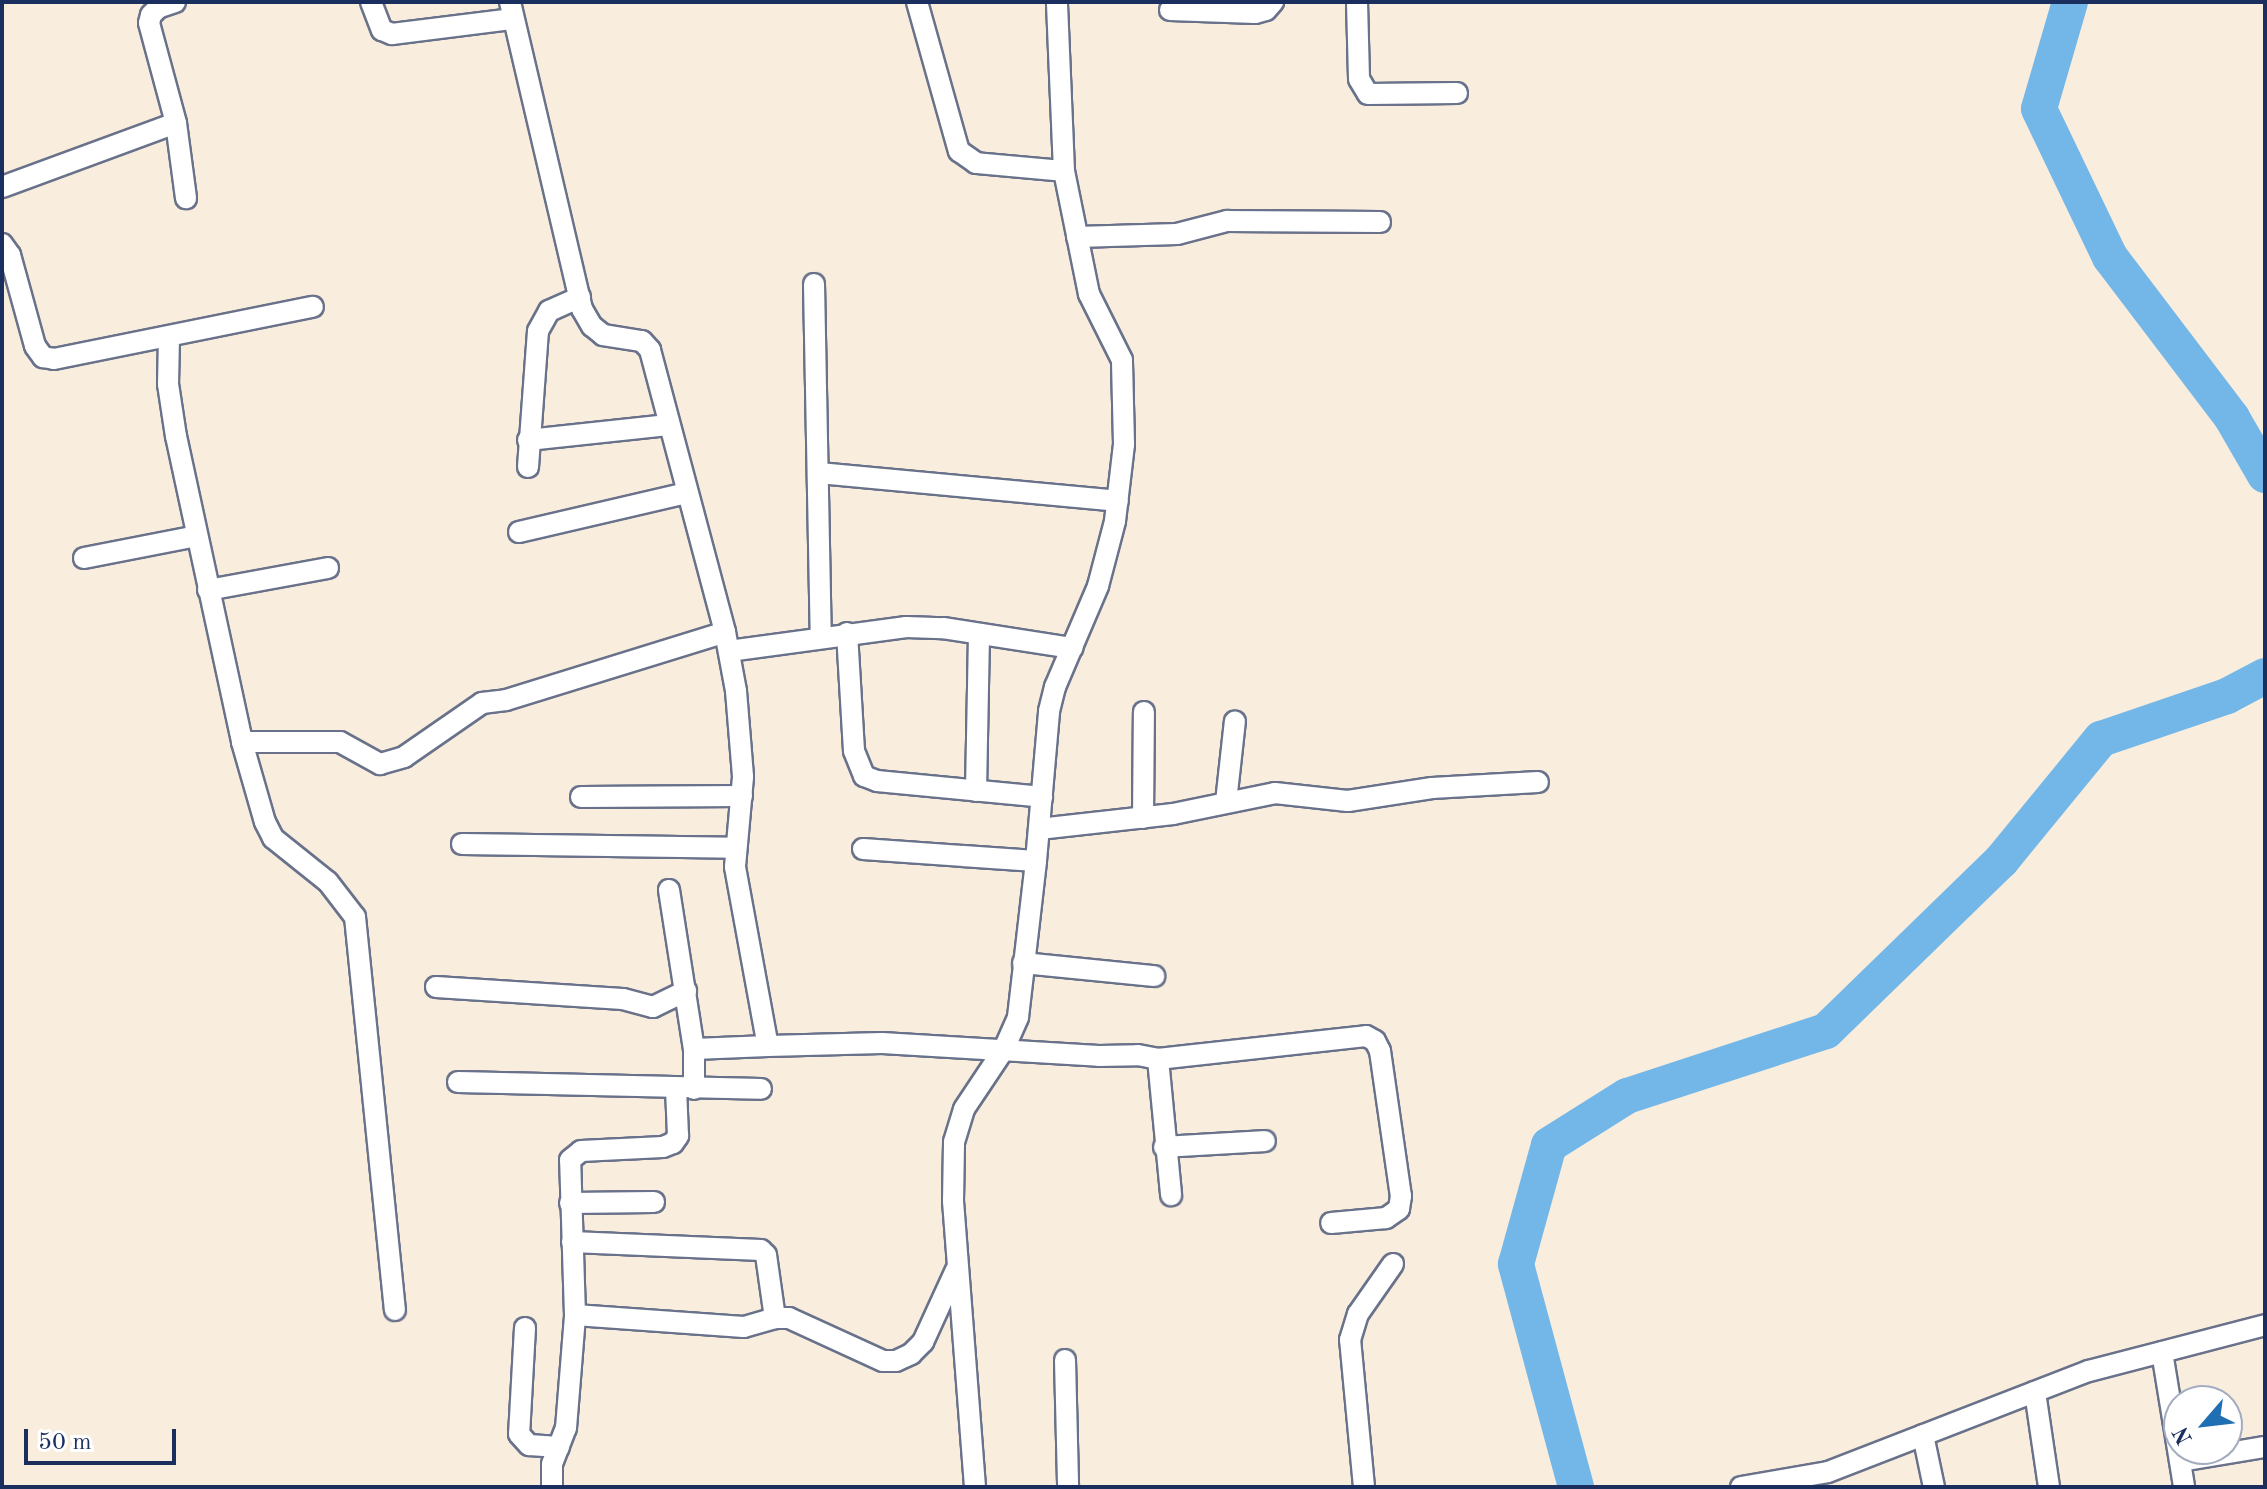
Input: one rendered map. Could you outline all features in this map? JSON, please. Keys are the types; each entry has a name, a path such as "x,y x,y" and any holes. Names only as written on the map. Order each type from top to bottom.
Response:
{"street":[{"path":"175,2 158,8 151,15 149,23 176,123 186,198"},
{"path":"371,2 376,21 382,30 392,34 512,10 580,297 592,326 603,335 642,341 650,350 727,642 736,691 742,796 735,848 737,884 768,1046"},
{"path":"917,2 959,151 976,163 1064,171"},
{"path":"975,1487 957,1267 952,1168 954,1142 964,1109 1004,1049 1018,1017 1049,711 1098,586 1118,501 1124,444 1122,360 1089,294 1064,171 1057,2"},
{"path":"1170,10 1255,13 1266,10 1273,2"},
{"path":"1357,2 1359,79 1368,94 1457,93"},
{"path":"2,187 176,123"},
{"path":"1077,237 1177,234 1227,221 1380,222"},
{"path":"2,244 10,255 35,346 43,357 64,359 313,307"},
{"path":"814,284 821,637"},
{"path":"528,467 538,331 549,311 580,297"},
{"path":"169,337 168,384 208,590 242,742 273,838 328,882 355,917 395,1310"},
{"path":"528,440 668,425"},
{"path":"818,473 1118,501"},
{"path":"519,532 687,493"},
{"path":"84,558 197,536"},
{"path":"208,590 328,568"},
{"path":"242,742 340,742 380,764 404,757 482,703 506,700 727,642 821,637 906,627 1072,648"},
{"path":"847,633 854,751 864,776 877,781 1042,797"},
{"path":"976,791 979,634"},
{"path":"1143,818 1144,712"},
{"path":"1226,802 1235,721"},
{"path":"1039,829 1143,818 1275,793 1348,801 1432,788 1538,782"},
{"path":"581,797 742,796"},
{"path":"462,844 735,848"},
{"path":"863,849 1036,861"},
{"path":"552,1487 552,1464 566,1428 575,1315 570,1160 581,1151 663,1147 673,1143 678,1136 694,1049 669,890"},
{"path":"1023,963 1154,976"},
{"path":"436,987 623,999 653,1007 686,991"},
{"path":"694,1049 843,1042 1138,1055 1158,1059 1356,1036 1375,1041 1401,1196 1399,1209 1386,1218 1331,1223"},
{"path":"1158,1059 1164,1147 1171,1195"},
{"path":"458,1082 761,1089"},
{"path":"1164,1147 1265,1141"},
{"path":"570,1203 654,1202"},
{"path":"572,1242 761,1250 766,1255 775,1318"},
{"path":"1364,1487 1350,1340 1358,1314 1393,1264"},
{"path":"575,1315 744,1327 775,1318 789,1318 883,1361 896,1361 911,1354 923,1342 957,1267"},
{"path":"1741,1487 1828,1472 2089,1371 2265,1325"},
{"path":"525,1328 519,1434 529,1445 559,1447"},
{"path":"2162,1352 2168,1385"},
{"path":"1065,1360 1068,1487"},
{"path":"2035,1392 2049,1487"},
{"path":"1923,1435 1934,1487"},
{"path":"2243,1451 2265,1447"},
{"path":"2181,1465 2184,1487"}],"waterway":[{"path":"2070,2 2039,109 2110,257 2232,418 2265,475"},
{"path":"1576,1487 1516,1264 1549,1145 1627,1096 1826,1031 2001,861 2101,739 2227,696 2265,676"}]}
